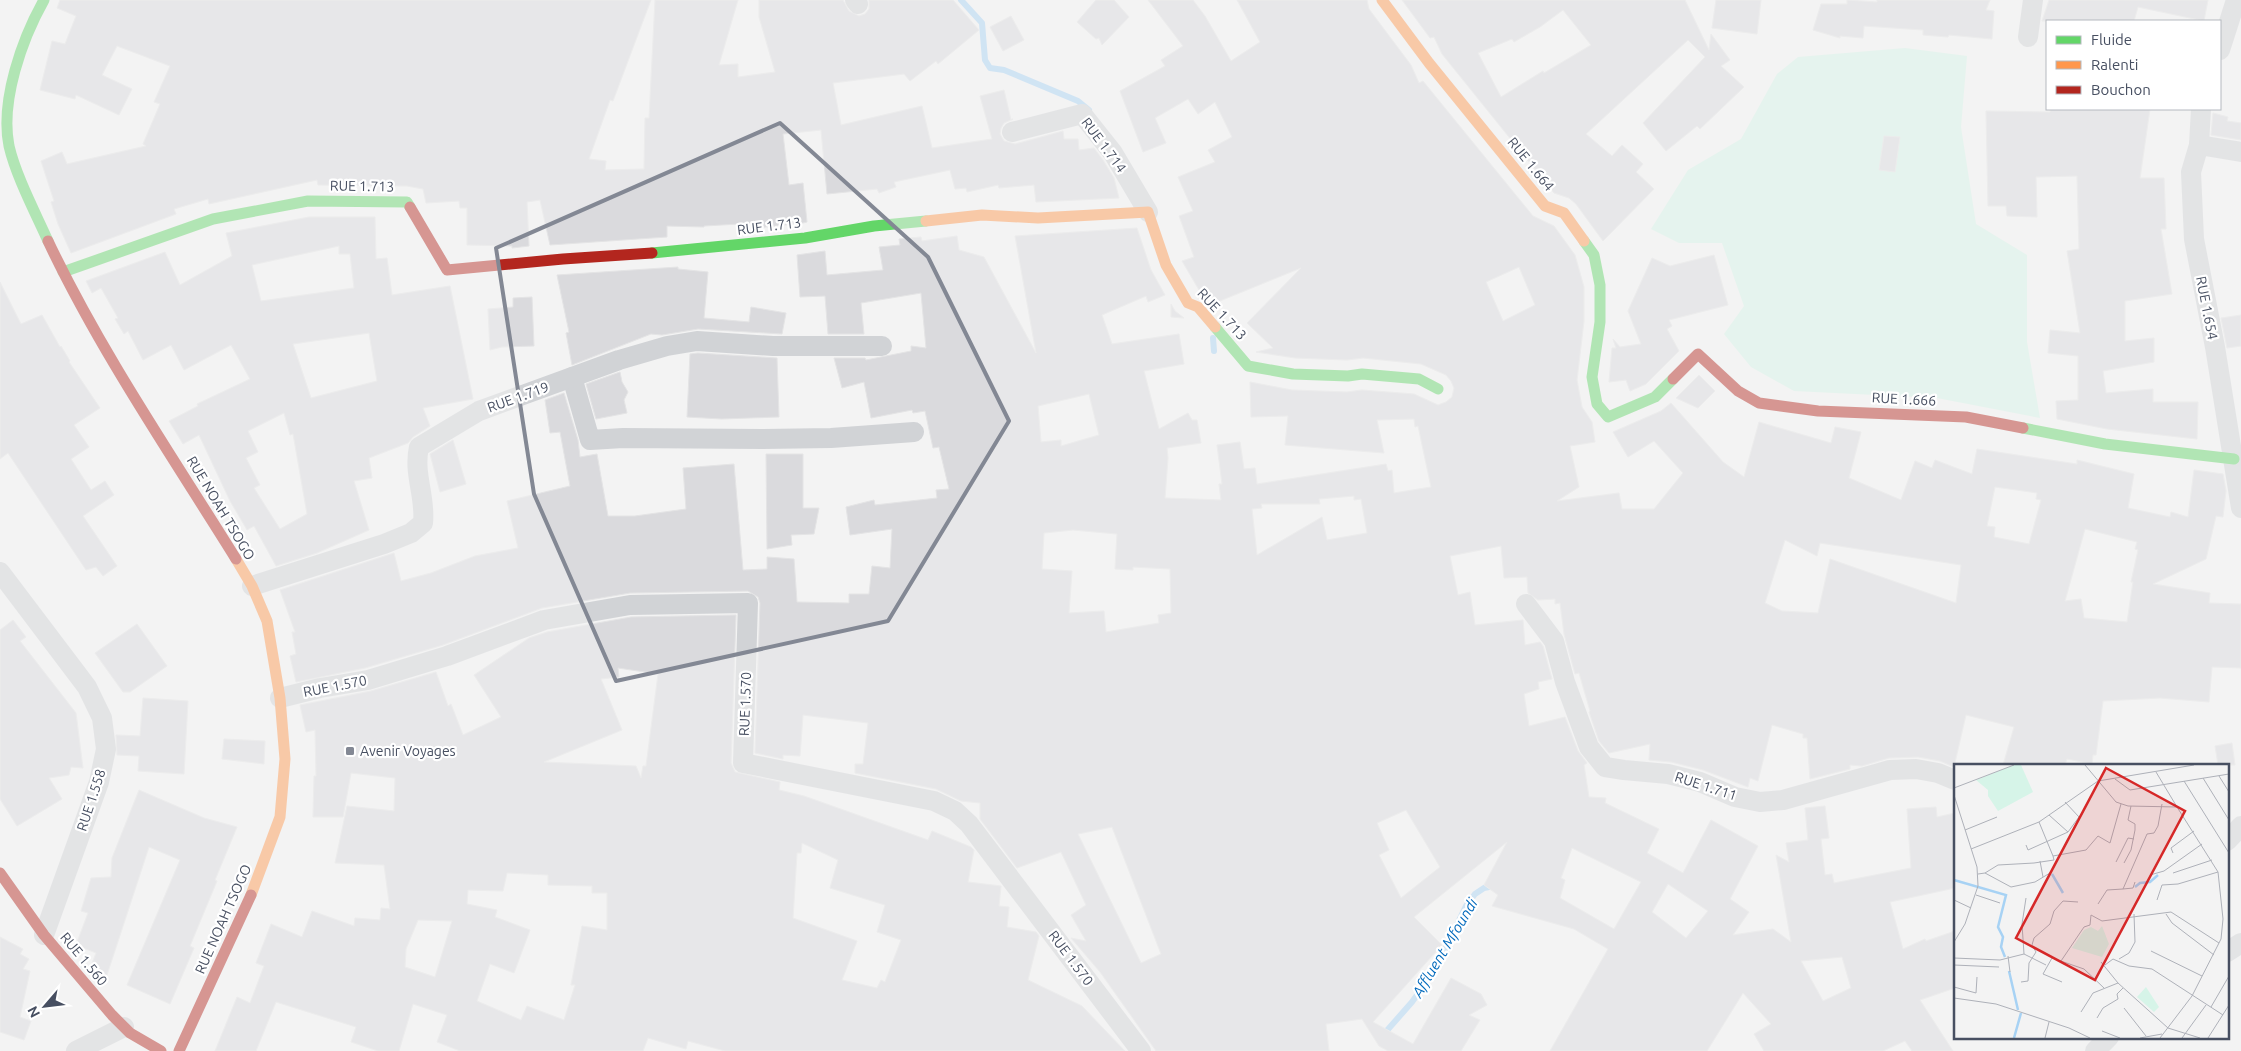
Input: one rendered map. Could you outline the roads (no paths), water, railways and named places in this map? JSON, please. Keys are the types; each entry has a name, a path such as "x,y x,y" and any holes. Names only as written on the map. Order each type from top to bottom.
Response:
{"street":[{"name":"RUE NOAH TSOGO","path":"44,0 28,28 4,102 9,145 31,204 63,272 101,340 252,586 267,621 280,698 285,760 280,817 256,886 179,1051"},
{"name":"RUE 1.664","path":"1382,0 1429,63 1546,206 1564,214 1594,255 1600,285 1600,303 1597,356 1592,377 1597,404 1608,417"},
{"path":"2028,37 2033,0"},
{"path":"2221,47 2236,0"},
{"name":"RUE 1.654","path":"2201,110 2199,145 2191,172 2194,239 2241,508"},
{"name":"RUE 1.714","path":"1012,132 1082,114 1113,153 1148,212"},
{"path":"2199,145 2230,148 2241,152"},
{"name":"RUE 1.713","path":"63,272 213,219 308,201 407,202 448,270 562,259 690,251 805,238 874,226 982,215 1038,218 1148,212 1166,265 1188,303 1198,307 1248,366 1293,374 1348,376 1362,374 1419,379 1438,389"},
{"name":"RUE 1.719","path":"252,586 384,544 411,533 423,523 425,509 416,460 419,448 480,411 572,377 657,349 697,341 773,346 882,346"},
{"name":"RUE 1.666","path":"1608,417 1655,397 1698,354 1738,391 1759,403 1818,412 1966,417 2105,444 2234,460"},
{"path":"572,377 590,440 623,438 831,438 914,432"},
{"name":"RUE 1.558","path":"0,572 87,687 102,718 106,749 99,782 44,935"},
{"name":"RUE 1.570","path":"280,698 386,675 446,656 544,620 630,605 748,603 743,763 934,802 955,811 969,824 1141,1051"},
{"name":"RUE 1.711","path":"1526,604 1554,641 1565,682 1589,747 1605,767 1668,774 1700,782 1735,797 1760,802 1783,800 1890,770 1916,768 1938,773 1954,780"},
{"path":"2228,840 2241,826"},
{"name":"RUE 1.560","path":"0,872 44,935 124,1027 130,1033 161,1051"},
{"path":"2228,951 2241,943"},
{"path":"76,1051 124,1027"},
{"path":"2094,1051 2108,1038"}],"waterway":[{"path":"961,0 982,23 985,60 990,68 1004,70 1078,101 1089,110"},
{"path":"1213,338 1214,351"},
{"name":"Affluent Mfoundi","path":"1383,1035 1412,1002 1435,970 1466,906 1475,894 1484,888 1494,886"}],"place":[{"name":"Avenir Voyages","path":"350,751"}]}
